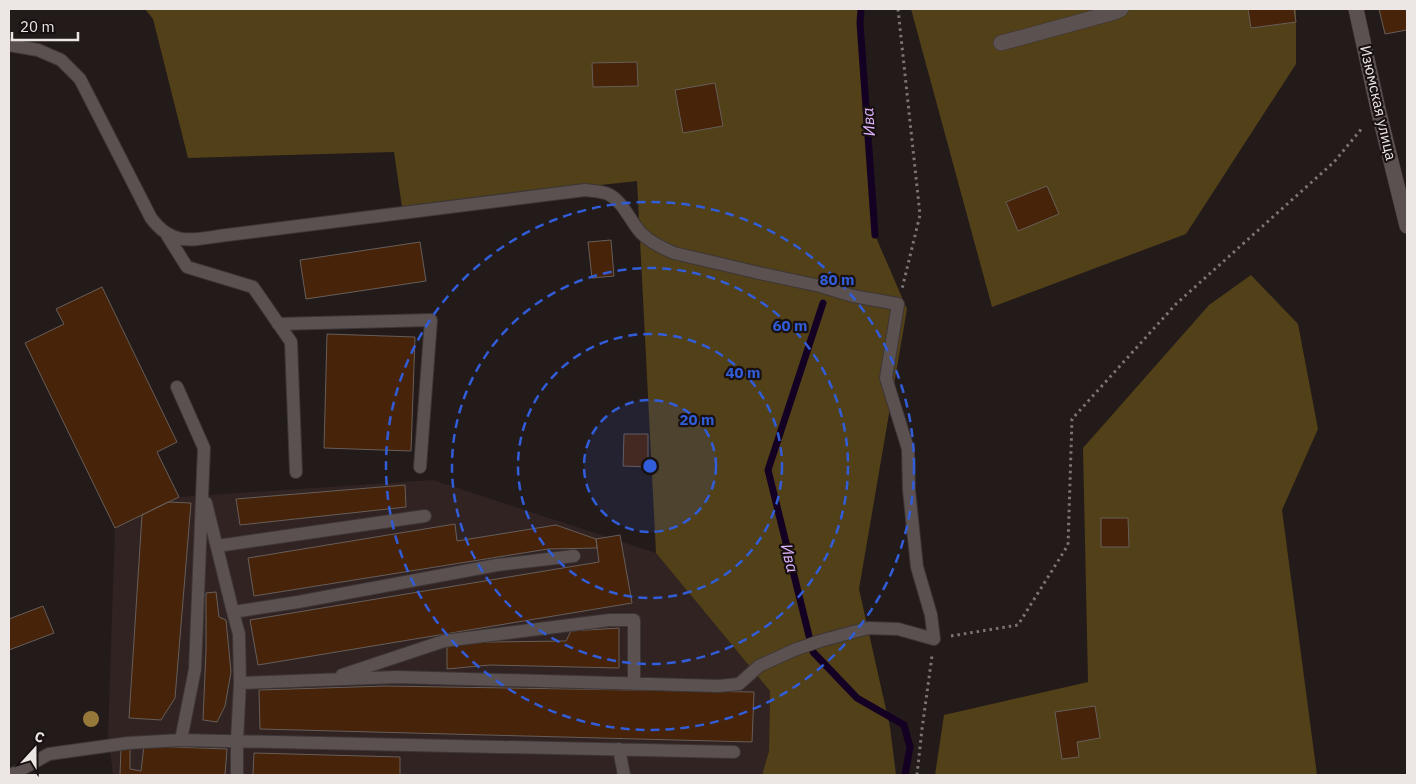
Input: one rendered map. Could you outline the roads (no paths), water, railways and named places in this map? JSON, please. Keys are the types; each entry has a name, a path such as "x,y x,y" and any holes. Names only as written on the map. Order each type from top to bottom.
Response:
{"street":[{"path":"1001,43 1122,9"},
{"name":"Изюмская улица","path":"1356,9 1407,226"}],"lane":[{"path":"9,45 38,50 61,60 80,79 151,218 158,228 167,235 179,239 189,240 585,190 598,191 608,194 616,200 641,233 661,248 697,259 820,286 854,296 898,304 886,378 908,449 908,490 917,567 931,616 934,639 898,629 868,628 794,650 759,666 739,684 719,686 397,677 240,683"},
{"path":"167,235 187,267 253,287 291,342 296,472"},
{"path":"278,324 431,320 420,467"},
{"path":"177,388 204,448 195,669 181,740"},
{"path":"203,490 239,634 240,683 237,775"},
{"path":"217,546 425,516"},
{"path":"233,612 298,602 497,565 574,556"},
{"path":"328,679 444,641 610,620 634,620 634,684"},
{"path":"10,774 49,754 128,743 181,740 734,752"},
{"path":"619,749 624,775"}],"waterway":[{"name":"Ива","path":"861,9 860,23 875,235"},
{"name":"Ива","path":"823,303 768,470 813,652 857,698 904,725 910,747 905,775"}]}
